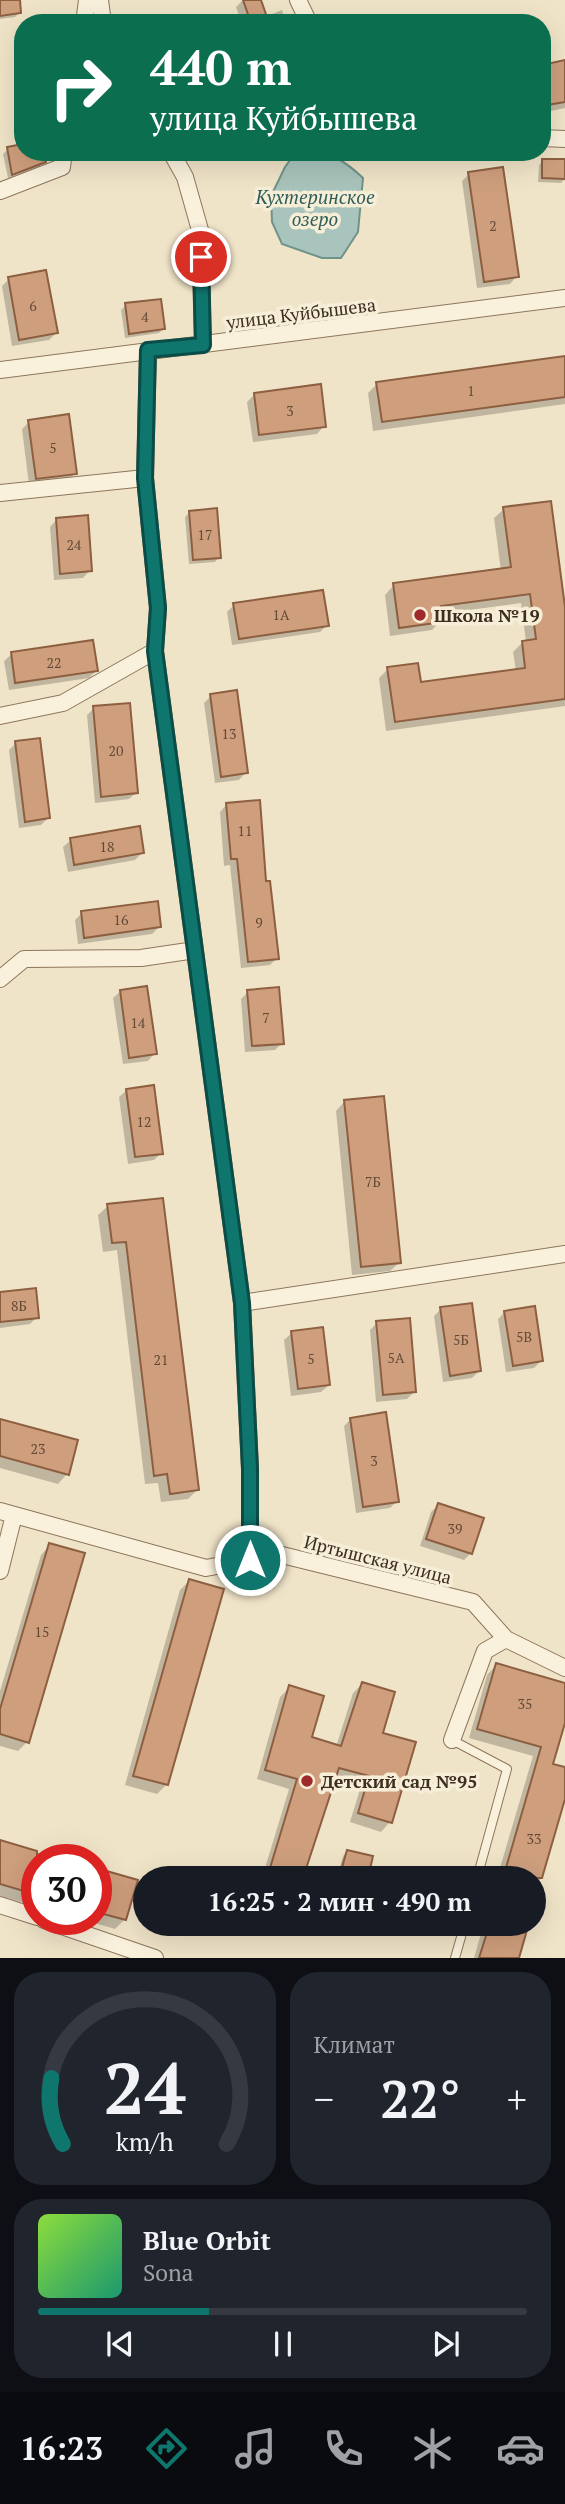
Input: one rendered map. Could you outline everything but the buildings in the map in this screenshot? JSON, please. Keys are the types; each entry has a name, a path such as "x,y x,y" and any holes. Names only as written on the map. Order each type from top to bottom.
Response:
{"street":[{"path":"0,191 62,167 63,161"},
{"path":"176,161 185,177 200,230 203,345"},
{"name":"улица Куйбышева","path":"0,370 565,298"},
{"path":"148,350 145,478 158,608 155,651 242,1303 250,1469 250,1560"},
{"path":"0,493 145,478"},
{"path":"0,716 63,703 155,651"},
{"path":"0,979 24,959 141,958 195,950"},
{"path":"242,1303 565,1254"},
{"path":"0,1571 7,1513"},
{"name":"Иртышская улица","path":"7,1513 206,1569 278,1554 473,1602 506,1639 565,1668"},
{"path":"452,1740 485,1651 506,1639"},
{"path":"0,1905 21,1912"},
{"path":"88,1935 155,1958"}],"lane":[{"path":"452,1740 507,1769 480,1866"},
{"path":"455,1958 461,1936"}],"water":[{"name":"Кухтеринское озеро","path":"289,161 341,161 363,178 358,232 341,258 322,258 282,244 272,222 271,196"}],"place":[{"name":"Школа №19","path":"420,615"},
{"name":"Детский сад №95","path":"307,1781"}],"route":[{"path":"201,257 203,345 148,350 145,478 158,608 155,651 242,1303 250,1469 250,1560"}]}
